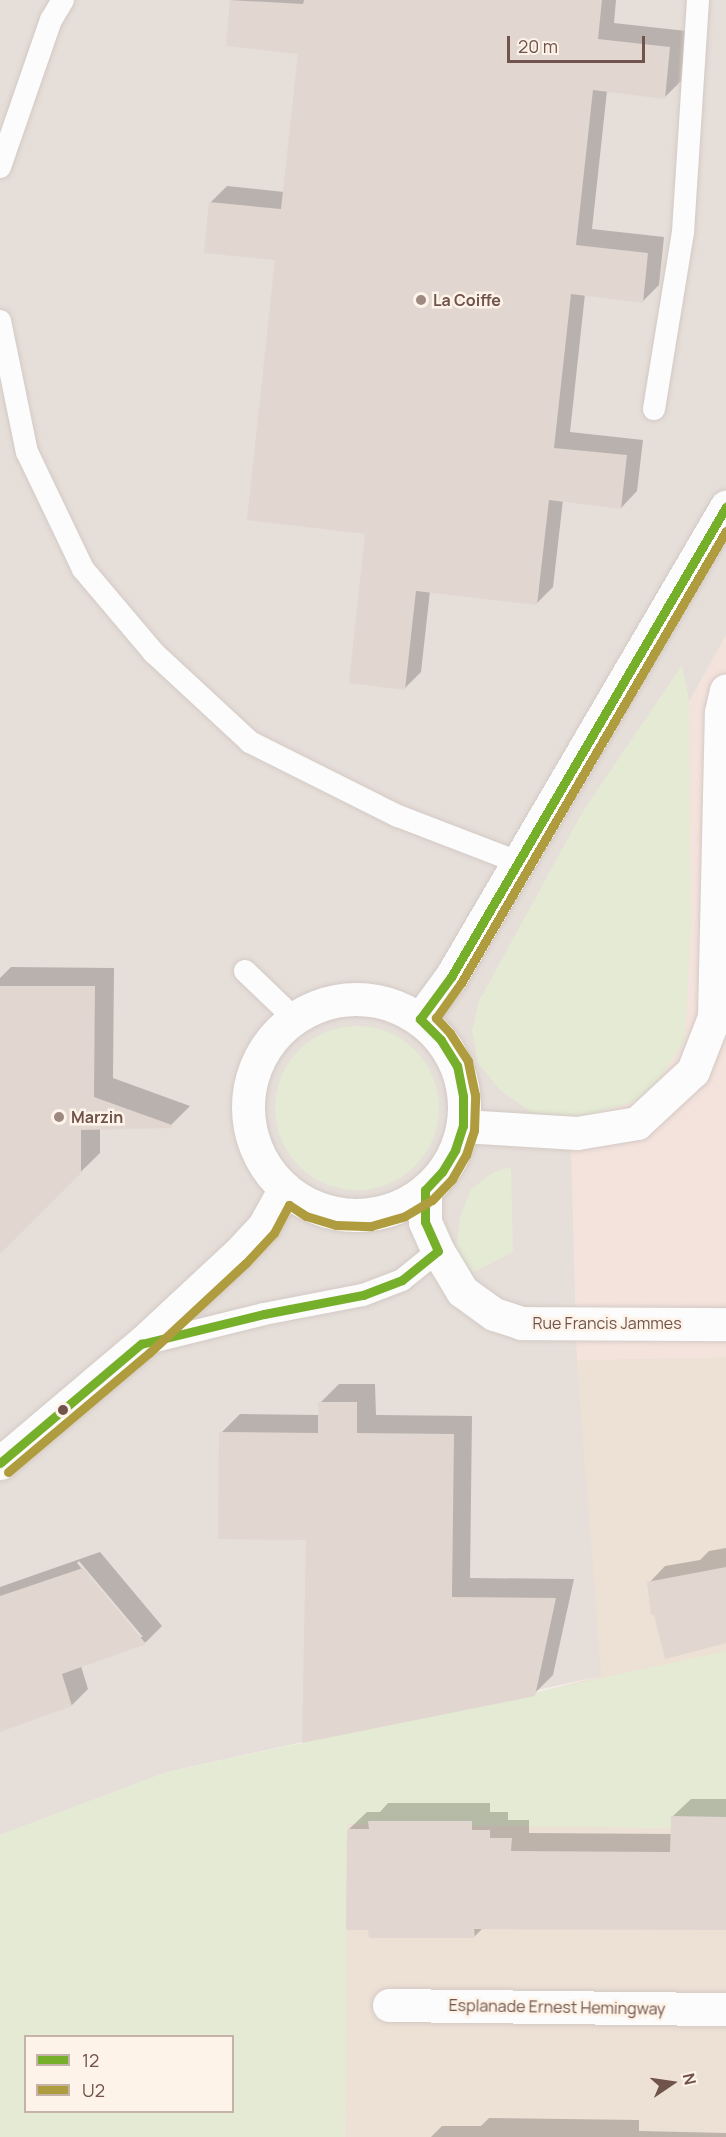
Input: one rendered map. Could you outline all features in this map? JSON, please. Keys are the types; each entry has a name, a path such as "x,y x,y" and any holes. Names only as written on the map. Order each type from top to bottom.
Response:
{"street":[{"path":"420,1019 451,977 726,507"},
{"path":"463,1126 577,1134 637,1123 693,1071 714,1017 721,940 721,712 726,691"},
{"path":"357,998 390,1004 420,1019 441,1040 457,1066 463,1096 463,1126 456,1150 442,1172 425,1190 399,1206 369,1214 339,1213 310,1204 285,1188 264,1162 251,1133 248,1100 255,1068 270,1040 294,1018 324,1003 357,998"},
{"path":"0,1463 141,1344 245,1247 264,1226 285,1188"},
{"name":"Rue Francis Jammes","path":"425,1190 425,1222 438,1251 462,1291 494,1314 521,1323 726,1324"},
{"name":"Esplanade Ernest Hemingway","path":"389,2005 726,2009"}],"lane":[{"path":"0,167 51,20 63,0"},
{"path":"654,409 683,232 698,0"},
{"path":"0,321 27,452 83,569 154,653 250,742 398,816 518,862"},
{"path":"245,971 294,1018"},
{"path":"141,1344 264,1314 363,1295 402,1280 438,1251"}],"shaded area":[{"path":"0,0 726,0 726,635 565,927 577,1360 601,1676 167,1772 0,1835"},
{"path":"726,635 726,1357 577,1360 565,927"},
{"path":"726,1357 726,2137 0,2137 0,1835 600,1676 577,1360"}],"green space":[{"path":"682,665 689,699 691,924 685,1041 646,1098 579,1118 531,1112 500,1090 478,1063 472,1031 479,1001 583,811"},
{"path":"357,1026 373,1027 388,1032 415,1050 433,1077 438,1092 438,1124 433,1139 415,1166 388,1184 373,1189 357,1190 341,1189 326,1184 299,1166 281,1139 276,1124 275,1108 276,1092 281,1077 299,1050 326,1032 341,1027"},
{"path":"511,1167 513,1252 472,1273 456,1249 460,1217 471,1189 494,1172"},
{"path":"726,1651 726,1829 348,1824 345,2137 0,2137 0,1835 167,1772"}],"building":[{"name":"La Coiffe","path":"230,0 303,4 304,0 602,0 598,39 670,47 665,99 593,90 576,245 648,253 643,303 571,294 554,448 627,455 621,509 549,500 537,605 416,591 405,690 349,683 365,534 247,520 275,260 204,253 209,202 281,209 298,54 226,46"},
{"name":"Marzin","path":"0,986 95,986 94,1097 172,1125 171,1128 81,1130 81,1173 0,1254"},
{"path":"318,1402 357,1402 357,1433 454,1434 452,1597 556,1598 535,1696 302,1743 306,1540 218,1539 219,1432 318,1433"},
{"path":"726,1567 726,1643 665,1659 654,1615 651,1615 647,1582"},
{"path":"83,1568 146,1644 62,1674 72,1706 0,1732 0,1596"},
{"path":"671,1816 726,1817 726,1930 474,1929 475,1938 369,1938 368,1930 346,1930 347,1829 369,1829 368,1821 472,1821 472,1830 490,1830 490,1838 512,1838 511,1851 670,1852"}],"transit line":[{"name":"12","path":"0,1463 141,1344 264,1314 363,1295 402,1280 438,1251 425,1222 425,1190 442,1172 455,1150 463,1126 463,1096 457,1066 441,1040 420,1019 451,977 726,507"},
{"name":"U2","path":"8,1472 149,1353 246,1263 274,1233 289,1205 306,1216 336,1225 371,1226 405,1216 432,1200 452,1179 466,1155 474,1130 475,1095 468,1061 450,1033 436,1018 461,983 726,531"}],"place":[{"name":"La Coiffe","path":"421,300"},
{"name":"Marzin","path":"59,1117"}]}
